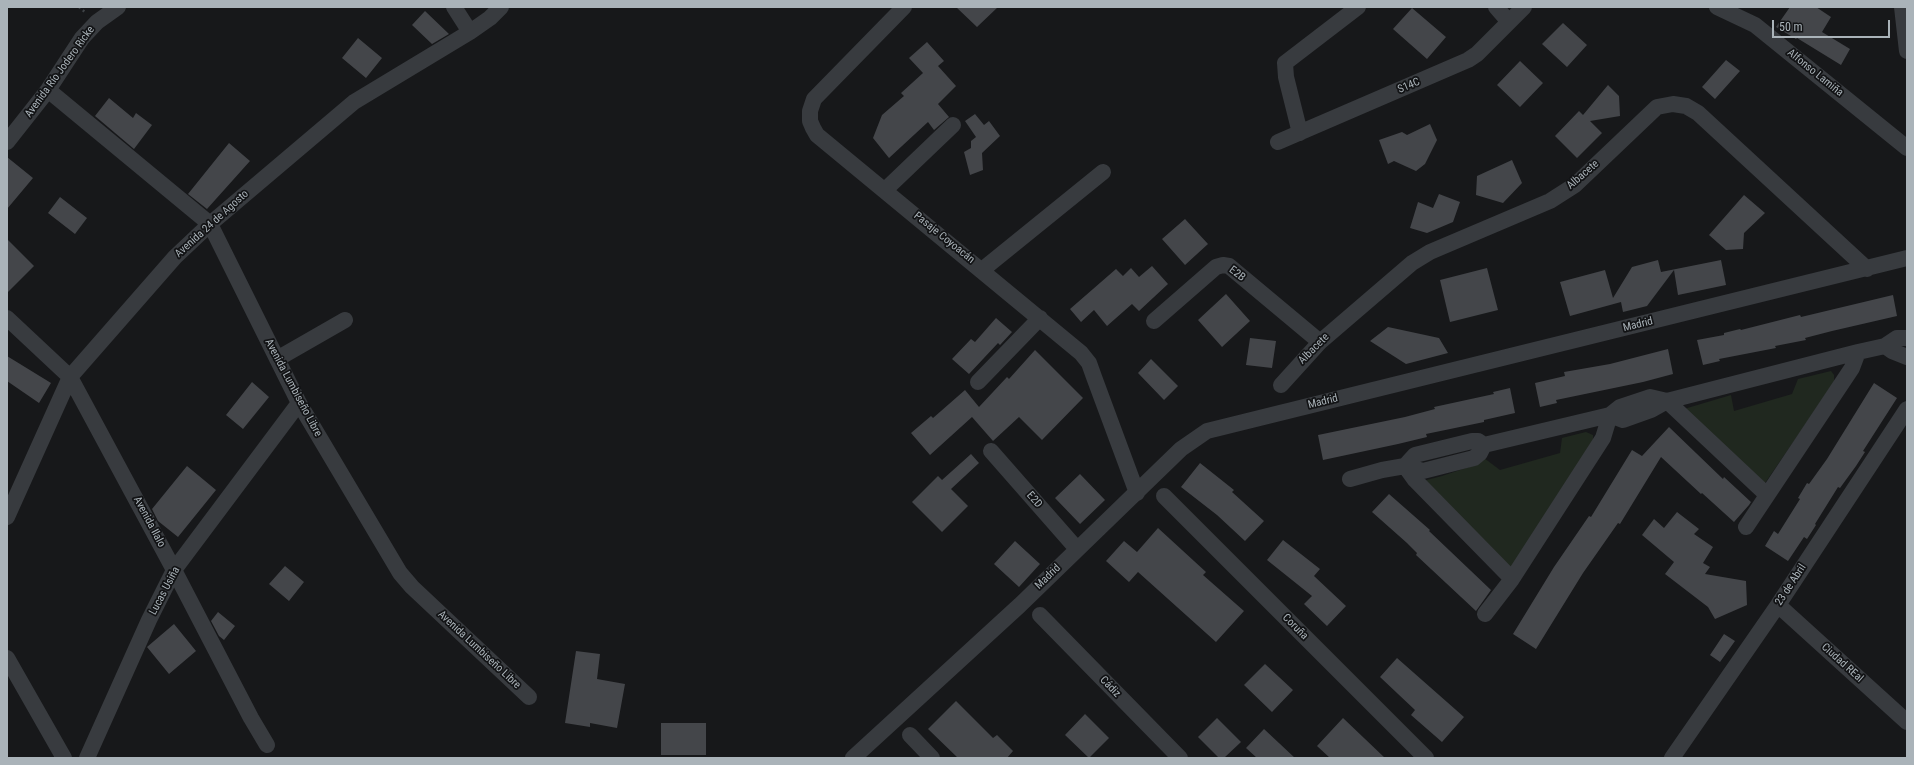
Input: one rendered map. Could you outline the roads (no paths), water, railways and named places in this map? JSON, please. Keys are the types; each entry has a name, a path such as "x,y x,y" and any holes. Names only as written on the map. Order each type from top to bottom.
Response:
{"street":[{"name":"Avenida Río Jodero Ricke","path":"7,142 48,90 82,38 97,22 118,7"},
{"path":"454,7 470,32"},
{"name":"Avenida 24 de Agosto","path":"7,517 70,377 175,257 210,224 354,102 470,32 490,18 501,7"},
{"name":"Pasaje Coyoacán","path":"904,7 823,88 814,99 810,111 810,121 817,135 886,190 1081,353 1089,363 1137,493"},
{"path":"1300,133 1286,77 1285,63 1358,7"},
{"path":"1496,7 1509,22"},
{"name":"S14C","path":"1278,142 1468,60 1477,54 1524,7"},
{"name":"Alfonso Lamiña","path":"1717,7 1755,25 1907,148"},
{"path":"1902,7 1907,50"},
{"name":"Avenida Lumbiseño Libre","path":"48,90 210,224 299,403 400,573 412,587 529,697"},
{"name":"Albacete","path":"1281,385 1320,342 1412,263 1430,252 1550,201 1575,185 1657,107 1673,104 1686,106 1698,113 1867,268"},
{"path":"886,190 954,125"},
{"path":"982,270 1103,172"},
{"name":"Madrid","path":"853,758 1020,605 1195,438 1207,431 1907,258"},
{"name":"E2B","path":"1154,321 1216,267 1223,265 1229,266 1320,342"},
{"name":"Avenida Ilalo","path":"7,318 70,377 174,570 251,718 267,744"},
{"path":"978,382 1040,318"},
{"path":"277,359 345,320"},
{"path":"1350,479 1382,470 1405,466 1419,471 1474,458 1480,453 1484,446 1610,415 1623,420 1651,410 1667,400 1885,346 1897,338 1907,338"},
{"path":"1885,346 1892,351 1907,357"},
{"path":"1746,527 1852,368 1858,352"},
{"path":"1667,400 1767,495"},
{"name":"Lucas Usiña","path":"87,758 149,620 174,570 299,403"},
{"name":"23 de Abril","path":"1672,758 1778,606 1907,409"},
{"path":"1485,614 1512,579 1603,438 1610,415"},
{"name":"E2D","path":"991,452 1077,549"},
{"path":"1405,466 1415,480 1512,579"},
{"name":"Coruña","path":"1164,496 1426,758"},
{"name":"Ciudad REal","path":"1778,606 1907,722"},
{"name":"Cádiz","path":"1040,615 1180,758"},
{"path":"7,658 64,758"},
{"path":"910,735 932,758"}]}
